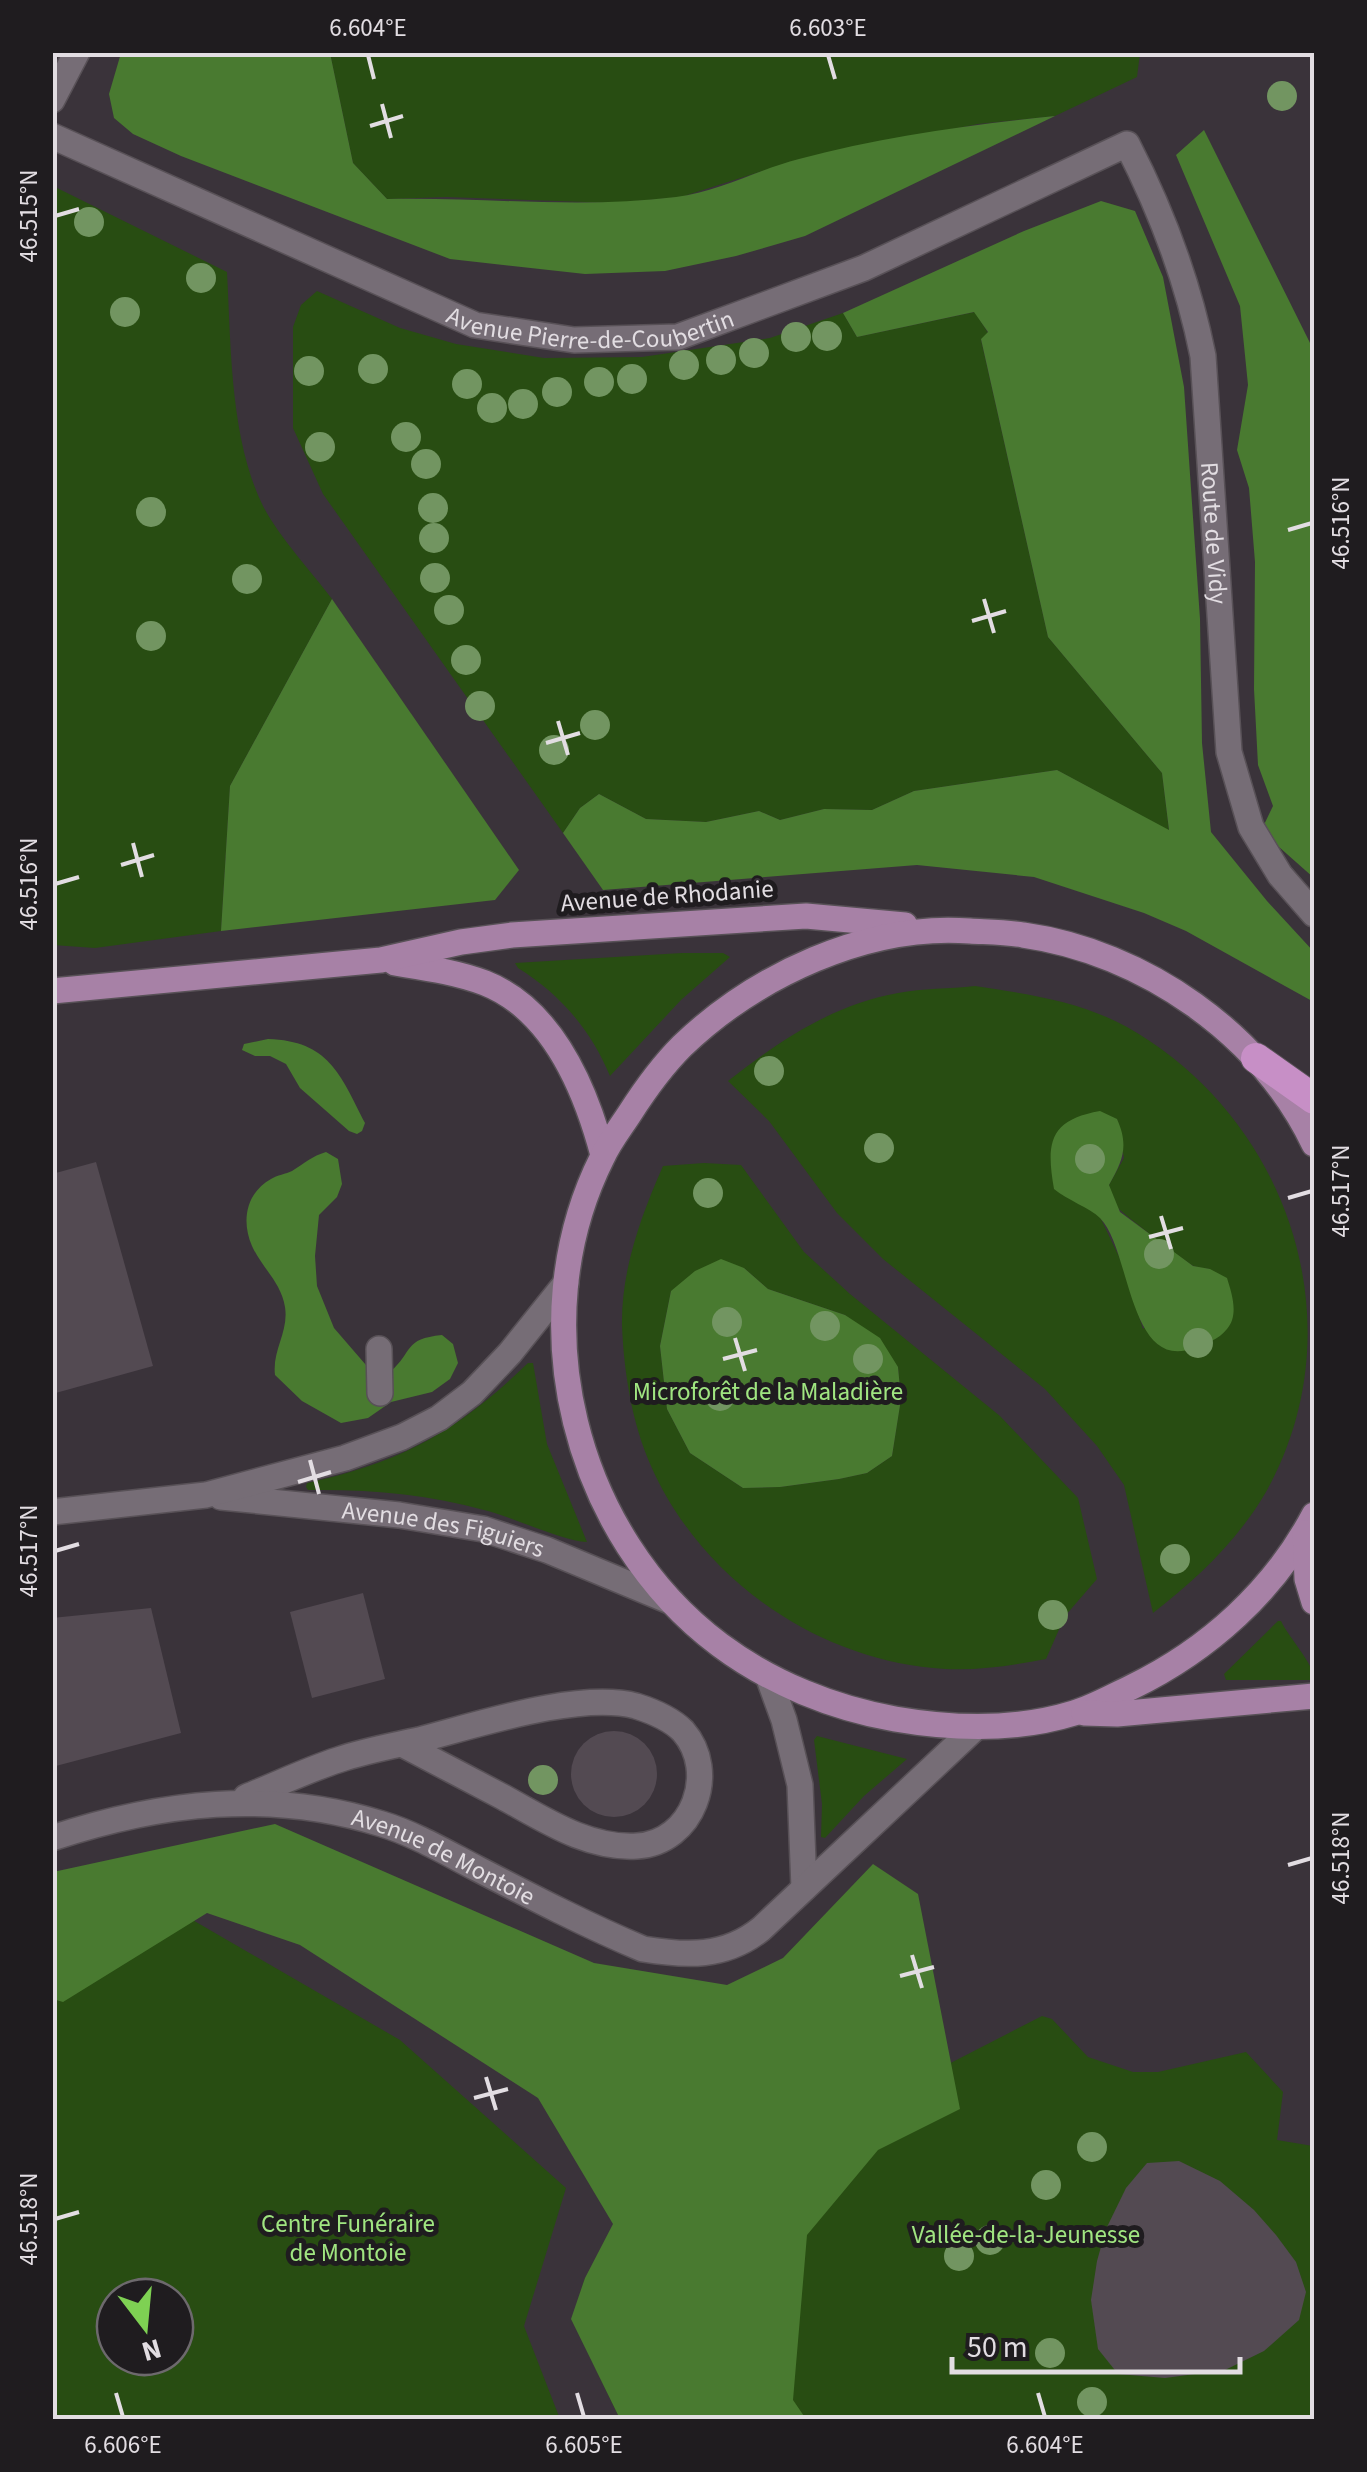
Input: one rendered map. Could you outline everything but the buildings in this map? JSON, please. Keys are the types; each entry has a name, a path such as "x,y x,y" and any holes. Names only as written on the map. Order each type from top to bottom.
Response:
{"highway":[{"path":"1256,1058 1314,1099"}],"main road":[{"name":"Avenue de Rhodanie","path":"52,991 380,960 461,942 512,936 806,916 960,930"},
{"path":"1314,1144 1302,1119 1256,1058 1207,1014 1151,977 1090,951 1026,935 960,930 883,938 816,958 760,985 709,1020 658,1070 603,1155 587,1194 566,1283 563,1317 565,1370 577,1434 593,1480 625,1542 672,1602 718,1644 768,1676 854,1711 976,1728 1074,1713 1117,1714 1314,1696"},
{"name":"Avenue de Rhodanie","path":"380,960 453,972 490,984 521,1004 577,1079 590,1106 603,1155"},
{"path":"1310,1524 1307,1578 1314,1602"},
{"path":"1074,1713 1166,1670 1212,1638 1258,1595 1310,1524"}],"street":[{"path":"52,100 77,52"},
{"name":"Avenue Pierre-de-Coubertin","path":"52,136 475,325 574,340 678,336 864,268 1128,144"},
{"name":"Route de Vidy","path":"1128,144 1174,249 1192,301 1203,356 1228,752 1251,827 1280,875 1314,914"},
{"name":"Avenue des Figuiers","path":"52,1512 206,1495 345,1458 402,1437 439,1418 472,1394 566,1283"},
{"path":"379,1349 380,1393"},
{"name":"Avenue des Figuiers","path":"206,1495 399,1515 483,1529 546,1550 672,1602"},
{"path":"768,1676 800,1784 804,1888"},
{"path":"237,1801 336,1760 402,1744 552,1708 603,1703 634,1706 664,1717 684,1732 696,1758 700,1783 694,1808 666,1837 641,1846 611,1845 575,1836 402,1744"},
{"name":"Avenue de Montoie","path":"52,1838 98,1823 187,1805 286,1803 384,1824 642,1949 705,1954 748,1939 976,1728"}],"green space":[{"path":"121,53 330,53 353,163 387,199 568,202 676,197 862,144 1055,116 805,236 665,271 585,274 450,259 133,134 114,118 109,94"},
{"path":"330,53 1140,53 1137,77 1055,116 978,124 800,159 681,197 615,203 446,197 387,199 353,163"},
{"path":"1204,130 1314,351 1314,878 1261,831 1273,806 1258,765 1255,562 1249,488 1237,450 1248,385 1240,306 1176,155"},
{"path":"53,186 227,272 234,392 252,480 278,530 332,599 230,786 221,931 95,948 53,945"},
{"path":"1101,201 1135,211 1163,277 1184,387 1200,619 1202,743 1211,832 1314,952 1312,1001 1186,931 1034,877 917,865 603,890 563,833 580,808 599,794 646,819 706,822 759,811 780,820 824,809 872,810 914,791 1057,770 1169,830 1162,773 1048,637 981,339 988,332 974,312 857,337 843,313 1024,231"},
{"path":"317,291 400,328 456,344 544,358 642,357 770,338 843,313 857,337 975,312 988,333 981,340 1048,637 1162,773 1169,831 1057,770 914,791 872,810 824,809 780,820 759,811 706,822 646,819 599,794 580,808 563,833 323,494 293,428 293,327 301,305"},
{"path":"332,599 519,870 495,900 221,931 230,786"},
{"path":"723,953 730,957 681,1000 610,1076 594,1043 573,1014 515,963"},
{"path":"975,986 1091,1011 1127,1027 1183,1066 1230,1115 1267,1170 1292,1231 1306,1296 1306,1362 1293,1428 1266,1492 1243,1526 1201,1572 1153,1613 1124,1485 1097,1446 1045,1389 883,1259 837,1213 769,1121 728,1081 787,1039 851,1006 907,991","holes":["1117,1119 1124,1158 1109,1185 1118,1208 1189,1263 1210,1269 1143,1329 1122,1263 1100,1217"]},
{"path":"268,1039 305,1046 330,1063 365,1123 362,1131 349,1131 300,1088 286,1064 242,1050 244,1044"},
{"path":"1100,1111 1117,1119 1123,1137 1121,1160 1109,1185 1120,1212 1193,1266 1227,1278 1233,1317 1227,1329 1212,1341 1172,1351 1156,1343 1143,1326 1110,1234 1100,1218 1054,1189 1051,1159 1055,1136 1070,1121"},
{"path":"326,1152 338,1159 342,1184 337,1197 319,1215 315,1256 317,1286 334,1328 372,1372 390,1372 415,1343 442,1335 453,1344 458,1363 450,1379 432,1392 391,1402 368,1418 341,1423 302,1401 275,1375 285,1307 280,1290 252,1246 247,1227 251,1200 263,1185"},
{"path":"741,1165 804,1252 1000,1416 1078,1498 1097,1579 1065,1616 1046,1659 990,1668 947,1669 888,1661 845,1647 804,1629 765,1604 730,1576 699,1543 672,1506 644,1450 625,1362 625,1284 640,1224 663,1166","holes":["744,1268 768,1289 845,1315 898,1367 901,1398 892,1456 867,1473 780,1487 743,1488 690,1453 667,1409 660,1346 671,1291"]},
{"name":"Microforêt de la Maladière","path":"721,1259 744,1268 768,1289 845,1315 880,1338 898,1367 901,1399 892,1456 867,1473 780,1487 743,1488 690,1453 667,1409 660,1346 671,1291 695,1271"},
{"path":"528,1363 533,1363 547,1444 587,1542 441,1500 306,1487 307,1483 372,1465 427,1441 477,1407"},
{"path":"1278,1621 1306,1659 1314,1680 1226,1680 1224,1674"},
{"path":"817,1736 907,1759 864,1796 825,1838 821,1837 822,1804 814,1740"},
{"path":"275,1824 594,1963 727,1985 783,1958 873,1864 918,1894 960,2109 878,2150 807,2235 793,2400 806,2419 620,2419 571,2319 585,2278 613,2224 538,2098 300,1945 207,1913 63,2002 53,1999 53,1872"},
{"name":"Centre Funéraire de Montoie","path":"134,1886 400,2040 566,2188 524,2326 560,2419 53,2420 53,1938"},
{"name":"Vallée-de-la-Jeunesse","path":"1042,2016 1052,2019 1088,2057 1133,2072 1158,2072 1246,2052 1283,2092 1277,2140 1313,2146 1314,2419 620,2419 572,2319 585,2278 935,2071"}]}
